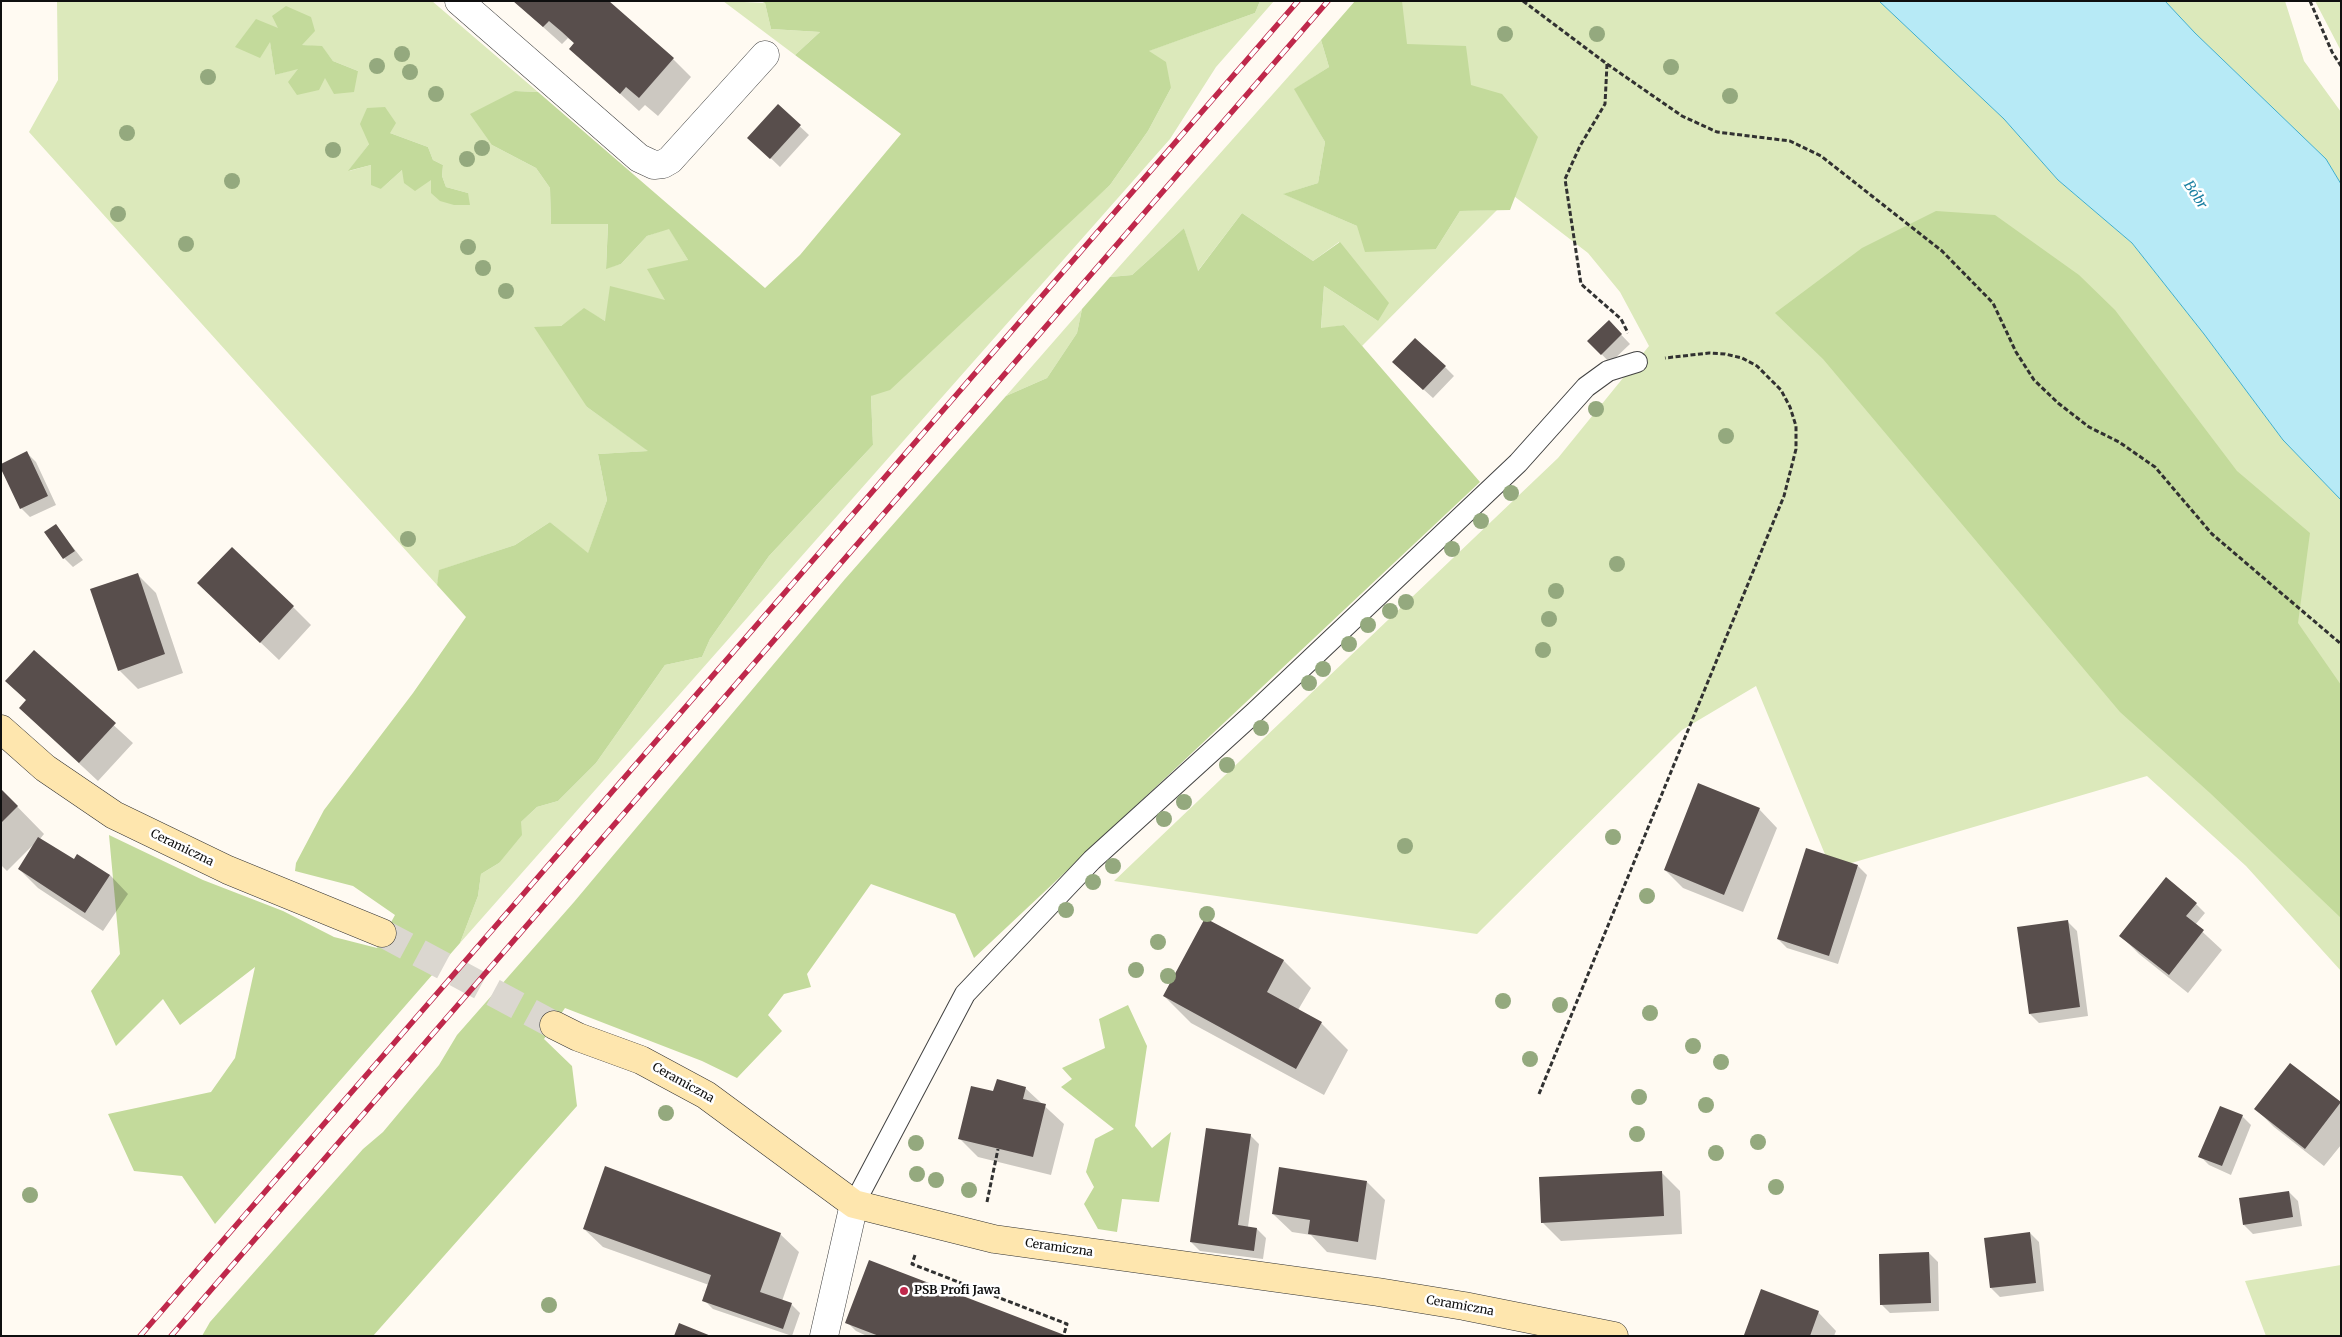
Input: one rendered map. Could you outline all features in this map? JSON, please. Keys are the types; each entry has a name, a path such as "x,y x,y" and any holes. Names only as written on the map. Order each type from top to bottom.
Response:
{"street":[{"path":"459,1 639,158 654,165 663,164 670,160 766,55"},
{"name":"Ceramiczna","path":"1,729 44,768 114,815 228,870 382,933"},
{"name":"Ceramiczna","path":"554,1025 641,1060 706,1095 854,1204 994,1239 1378,1292 1464,1306 1614,1336"},
{"path":"824,1336 854,1204"}],"lane":[{"path":"854,1204 965,994 1092,860 1255,712 1518,463 1537,444 1586,386 1608,371 1636,362"}],"path":[{"path":"1523,1 1607,64 1682,116 1717,132 1790,141 1822,156 1942,251 1993,303 2016,352 2034,380 2058,403 2089,427 2119,442 2155,467 2212,534 2341,644"},
{"path":"2310,1 2332,52 2341,66"},
{"path":"1539,1094 1784,496 1796,449 1796,426 1790,407 1781,390 1757,366 1742,358 1709,353 1636,362 1621,318 1581,284 1566,179 1580,146 1605,104 1607,64"},
{"path":"986,1210 998,1149"},
{"path":"917,1249 912,1264 1067,1324 1064,1334"}],"green space":[{"path":"57,1 432,1 538,92 515,91 492,145 536,168 550,188 551,224 608,223 606,268 621,264 647,236 669,228 688,260 666,300 605,321 584,309 561,326 587,407 649,451 598,454 607,500 588,554 550,522 515,545 440,570 437,585 29,132 58,80","holes":["278,28 302,45 322,47 333,61 358,71 325,78 298,68 275,75 270,41","390,133 428,147 433,160 443,165 442,176 446,187 468,193 431,193 431,179 403,169 381,189 371,165 349,171 369,144"]},
{"path":"723,1 765,3 771,29 820,32 795,55"},
{"path":"760,1 1260,1 1255,13 1149,51 1166,62 1171,88 1148,131 1110,185 890,390 871,396 873,445 769,556 710,639 702,657 665,665 596,763 558,801 537,807 521,822 522,835 499,863 481,874 478,896 460,943 215,1224 182,1176 134,1171 108,1114 211,1092 235,1058 255,967 180,1025 163,999 116,1046 91,991 120,954 109,835 203,880 283,911 334,937 377,948 395,915 353,886 295,871 296,863 324,810 413,693 466,617 437,585 439,570 515,545 550,522 588,553 607,500 598,454 648,451 587,407 534,327 561,326 584,308 605,321 610,286 665,300 647,269 688,260 669,229 647,236 621,264 606,269 608,224 551,224 550,188 536,168 492,145 470,114 515,91 538,92 765,288 800,255 901,134 795,55 820,32 771,29 765,3"},
{"path":"1260,1 1274,1 1216,67 1170,139 460,943 478,896 481,874 499,863 521,822 537,807 558,801 596,763 665,665 702,657 710,639 769,556 873,445 871,396 1110,185 1148,131 1171,88 1148,51 1255,13"},
{"path":"1355,1 1402,1 1407,44 1466,46 1471,85 1502,94 1538,137 1510,210 1460,211 1436,249 1365,252 1357,226 1283,194 1318,183 1325,142 1294,89 1329,67 1321,40"},
{"path":"1367,1 1879,1 2004,119 2058,180 2132,243 2204,334 2283,440 2341,500 2341,971 2246,866 2147,776 1831,869 1756,686 1682,730 1477,934 1114,881 1558,458 1649,346 1620,292 1588,253 1432,133"},
{"path":"2165,1 2285,1 2304,61 2341,112 2341,184 2326,159 2195,33"},
{"path":"2315,1 2341,1 2341,51 2340,49"},
{"path":"286,6 311,17 315,31 302,45 322,46 333,61 358,71 354,92 334,94 325,78 319,90 297,95 288,82 298,69 275,75 270,42 260,58 235,47 256,19 278,28 272,16"},
{"path":"1321,40 1329,67 1295,89 1325,142 1318,183 1284,194 1357,226 1436,249 1460,211 1497,210 1362,346 1344,325 1321,329 1324,286 1378,321 1339,242 1313,261 1242,213 1197,272 1184,228 1132,275 1110,277"},
{"path":"385,107 396,123 390,133 428,147 433,160 443,165 442,176 446,187 468,193 470,205 454,205 440,201 431,193 431,180 415,191 404,183 402,170 381,189 371,185 371,165 348,171 369,144 360,124 367,108"},
{"path":"1936,211 1995,215 2079,275 2115,310 2237,471 2310,533 2298,623 2341,685 2341,918 2210,793 2120,712 1823,359 1775,313 1862,248"},
{"path":"1242,213 1313,261 1340,242 1389,303 1378,321 1324,286 1321,328 1344,325 1480,482 974,958 955,914 871,884 807,974 811,987 784,994 768,1015 782,1031 737,1078 702,1061 565,1008 544,1039 572,1066 577,1106 373,1336 202,1336 210,1322 363,1149 383,1132 439,1065 457,1035 574,902 845,579 1006,396 1047,378 1077,333 1082,309 1110,277 1132,275 1184,228 1198,271"},
{"path":"1082,309 1077,333 1047,378 1006,396"},
{"path":"1128,1005 1147,1046 1135,1126 1152,1148 1171,1132 1159,1202 1122,1199 1117,1232 1098,1229 1084,1204 1094,1187 1086,1172 1095,1139 1114,1129 1061,1087 1072,1079 1062,1068 1105,1048 1099,1019"},
{"path":"2341,1265 2341,1336 2266,1336 2245,1281"}],"water":[{"name":"Bóbr","path":"1879,1 2165,1 2195,33 2326,159 2341,184 2341,500 2283,440 2204,334 2132,243 2058,180 2004,119"}],"building":[{"path":"513,1 609,1 674,58 639,98 626,87 620,94 569,49 574,43 562,32 549,21 543,27"},
{"path":"778,104 801,125 770,159 747,138"},
{"path":"1609,320 1622,334 1601,355 1587,341"},
{"path":"1415,338 1446,366 1423,390 1392,362"},
{"path":"27,451 48,496 20,509 1,469 1,464"},
{"path":"56,524 75,551 63,559 44,532"},
{"path":"232,547 294,606 260,643 197,583"},
{"path":"138,573 165,654 118,671 90,589"},
{"path":"34,650 116,723 79,763 19,708 26,700 5,681"},
{"path":"1698,783 1760,808 1724,895 1664,870"},
{"path":"1,789 18,806 1,823"},
{"path":"38,837 74,859 77,854 110,875 85,913 18,869"},
{"path":"1806,848 1858,865 1829,956 1777,939"},
{"path":"2166,877 2197,903 2186,916 2204,930 2169,975 2119,936"},
{"path":"1205,918 1284,960 1267,992 1322,1022 1296,1069 1163,996"},
{"path":"2068,920 2080,1007 2029,1014 2017,927"},
{"path":"2290,1063 2341,1102 2305,1149 2254,1109"},
{"path":"997,1079 1026,1087 1023,1099 1046,1104 1033,1157 958,1139 971,1086 993,1091"},
{"path":"2220,1106 2243,1115 2222,1166 2198,1157"},
{"path":"1206,1128 1251,1134 1238,1225 1257,1228 1254,1251 1190,1242"},
{"path":"605,1166 781,1233 760,1292 792,1303 783,1329 702,1301 711,1275 583,1229"},
{"path":"1279,1167 1367,1181 1358,1242 1308,1234 1310,1220 1272,1214"},
{"path":"1662,1171 1664,1216 1541,1223 1539,1177"},
{"path":"2289,1191 2293,1217 2243,1225 2239,1198"},
{"path":"2030,1232 2036,1283 1990,1288 1984,1238"},
{"path":"1929,1252 1931,1303 1880,1305 1879,1254"},
{"name":"PSB Profi Jawa","path":"869,1260 1067,1336 879,1336 845,1323"},
{"path":"1761,1289 1819,1311 1810,1336 1744,1335"},
{"path":"679,1323 711,1336 674,1336"}],"tunnel":[{"path":"382,933 554,1025"}],"railway":[{"path":"140,1336 1298,1"},
{"path":"171,1336 1328,1"}],"place":[{"name":"PSB Profi Jawa","path":"904,1291"}]}
